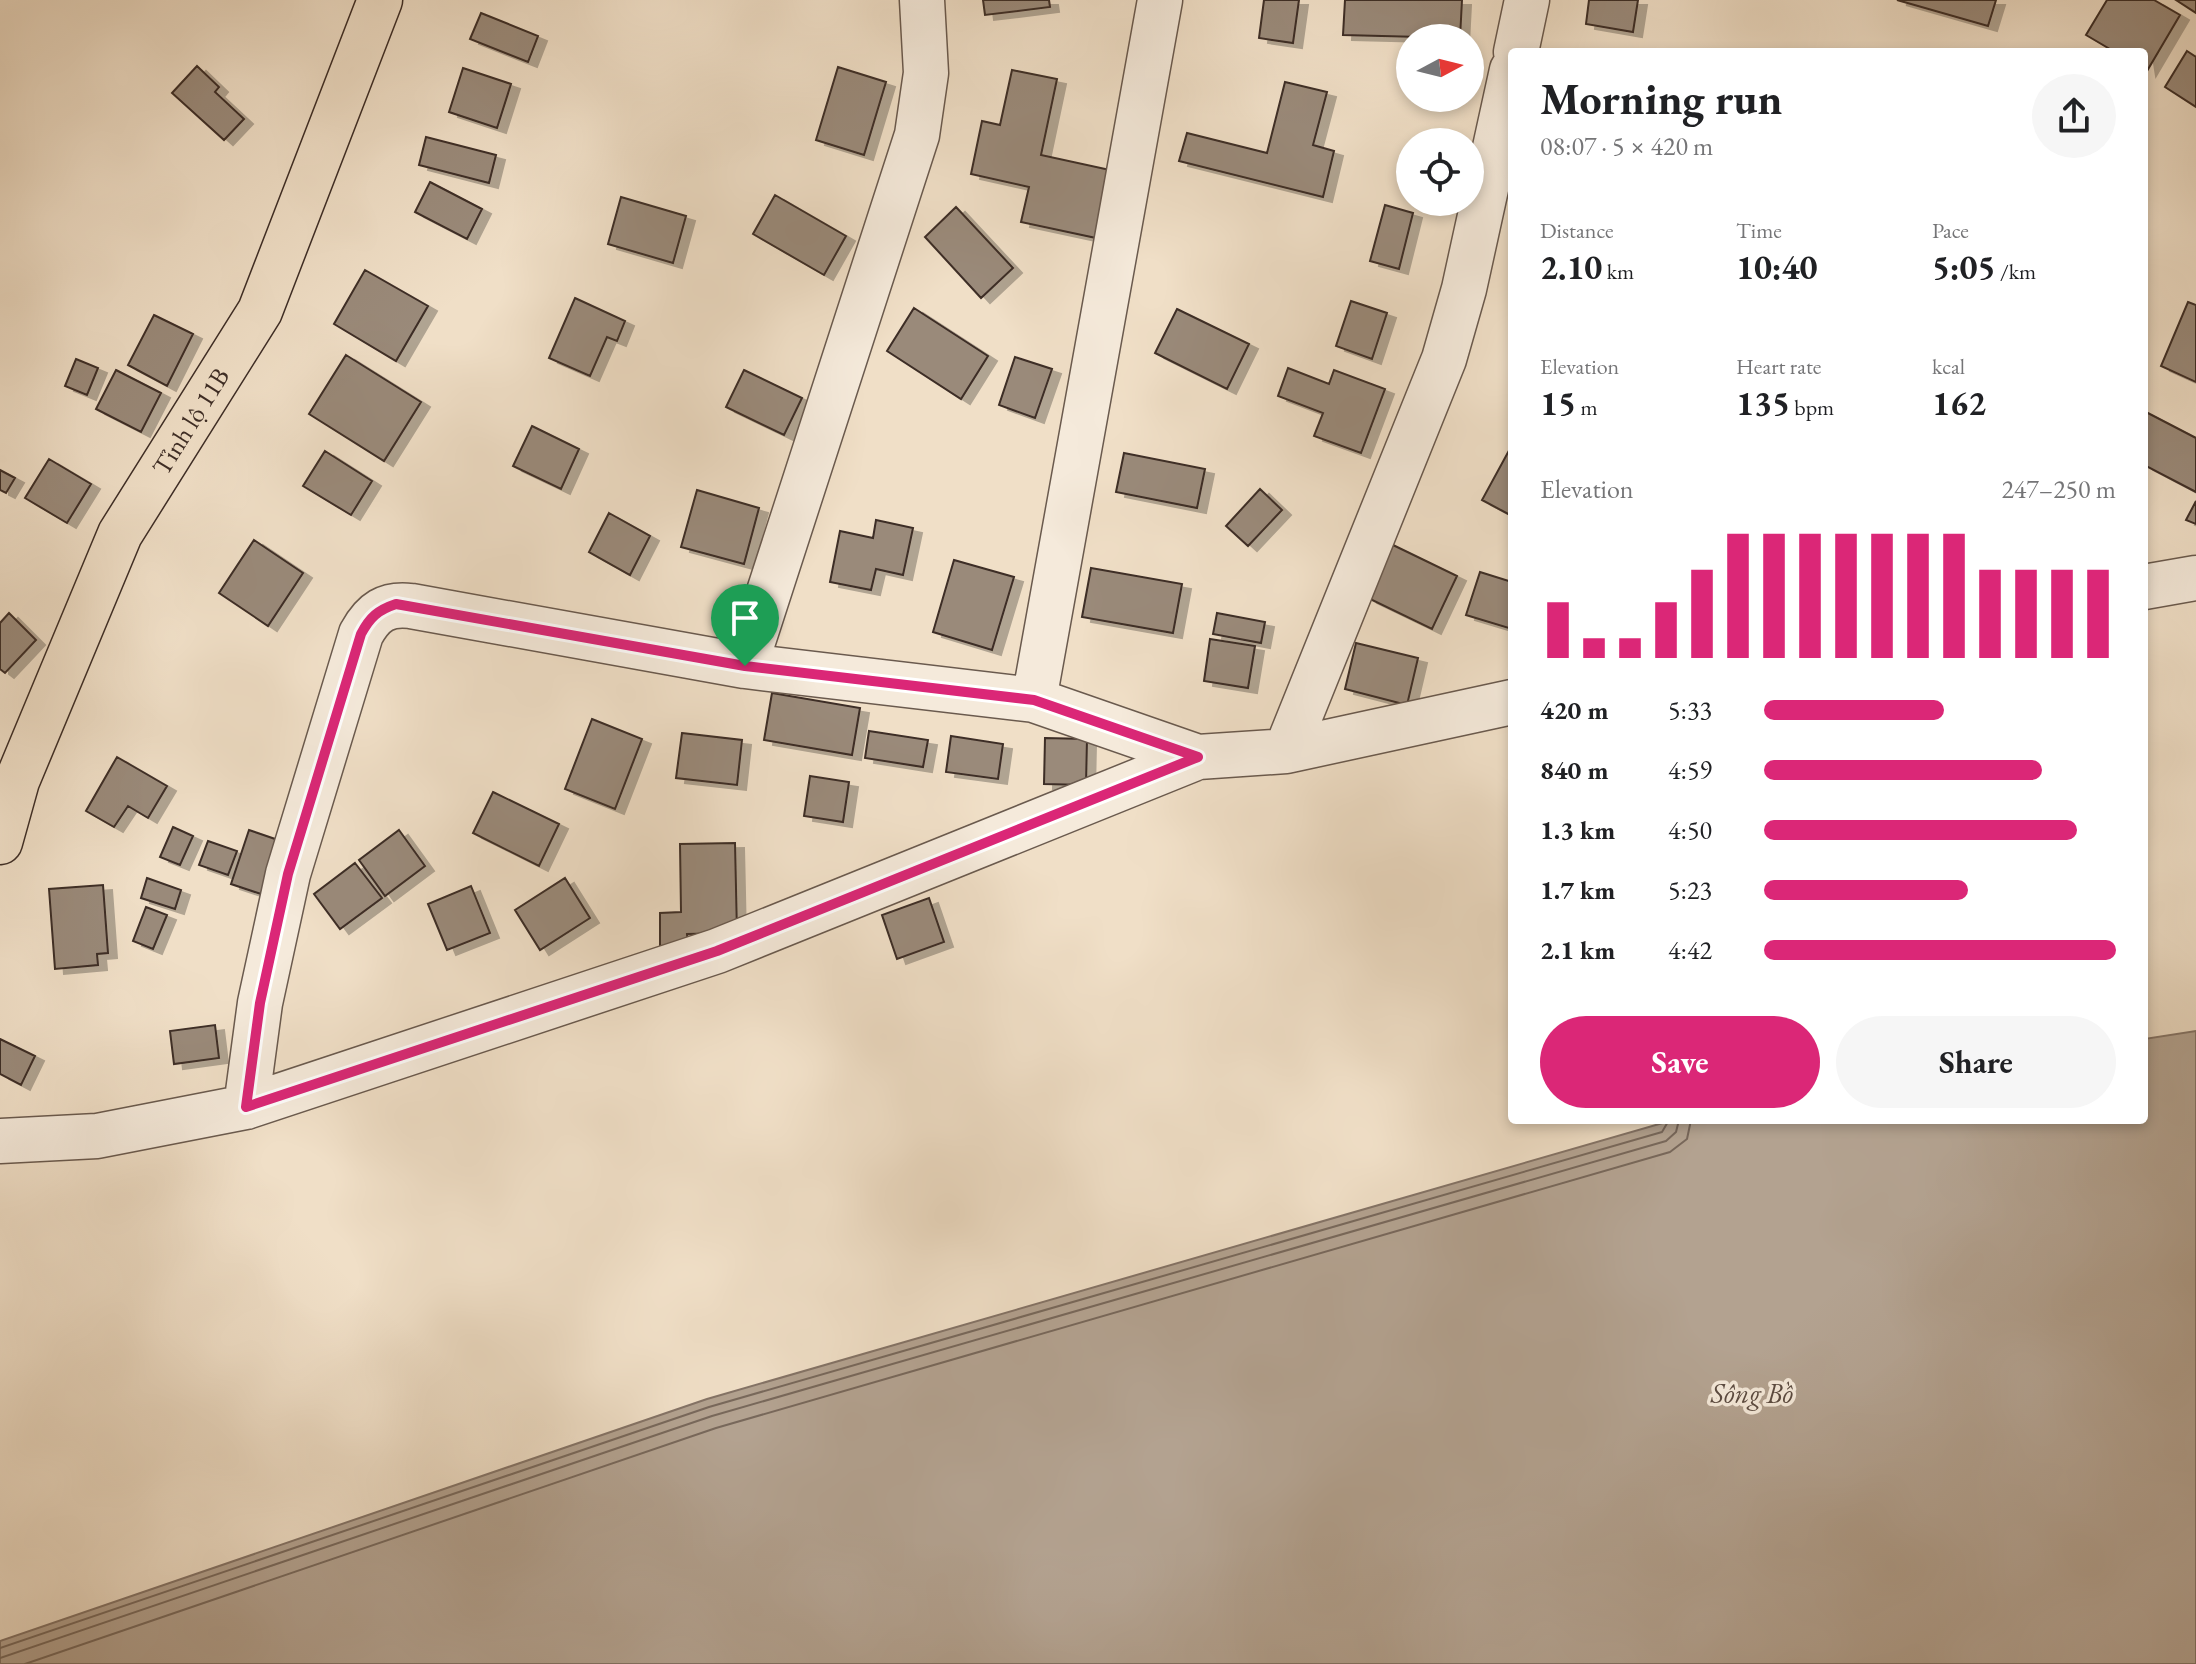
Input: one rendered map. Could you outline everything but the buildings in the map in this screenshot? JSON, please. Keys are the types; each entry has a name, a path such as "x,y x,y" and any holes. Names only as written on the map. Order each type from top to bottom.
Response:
{"main road":[{"name":"Tỉnh lộ 11B","path":"0,842 17,781 120,534 260,311 380,0"}],"street":[{"path":"745,666 917,135 926,73 922,0"},
{"path":"1034,700 1160,0"},
{"path":"1517,48 1527,0"},
{"path":"1286,751 1444,359 1464,289 1508,88"},
{"path":"2148,586 2196,578"},
{"path":"246,1107 260,1003 288,874 361,634 369,619 380,610 396,604 745,666 1034,700 1198,757"},
{"path":"0,1141 97,1136 246,1107 717,951 1198,757 1286,751 1508,703"}],"water":[{"name":"Sông Bồ","path":"2196,1031 2196,1664 0,1664 0,1641 707,1399 1659,1124 2148,1124 2148,1038"}],"route":[{"path":"396,604 745,666 1034,700 1198,757 717,951 246,1107 260,1003 288,874 361,634 369,619 380,610 396,604"}]}
